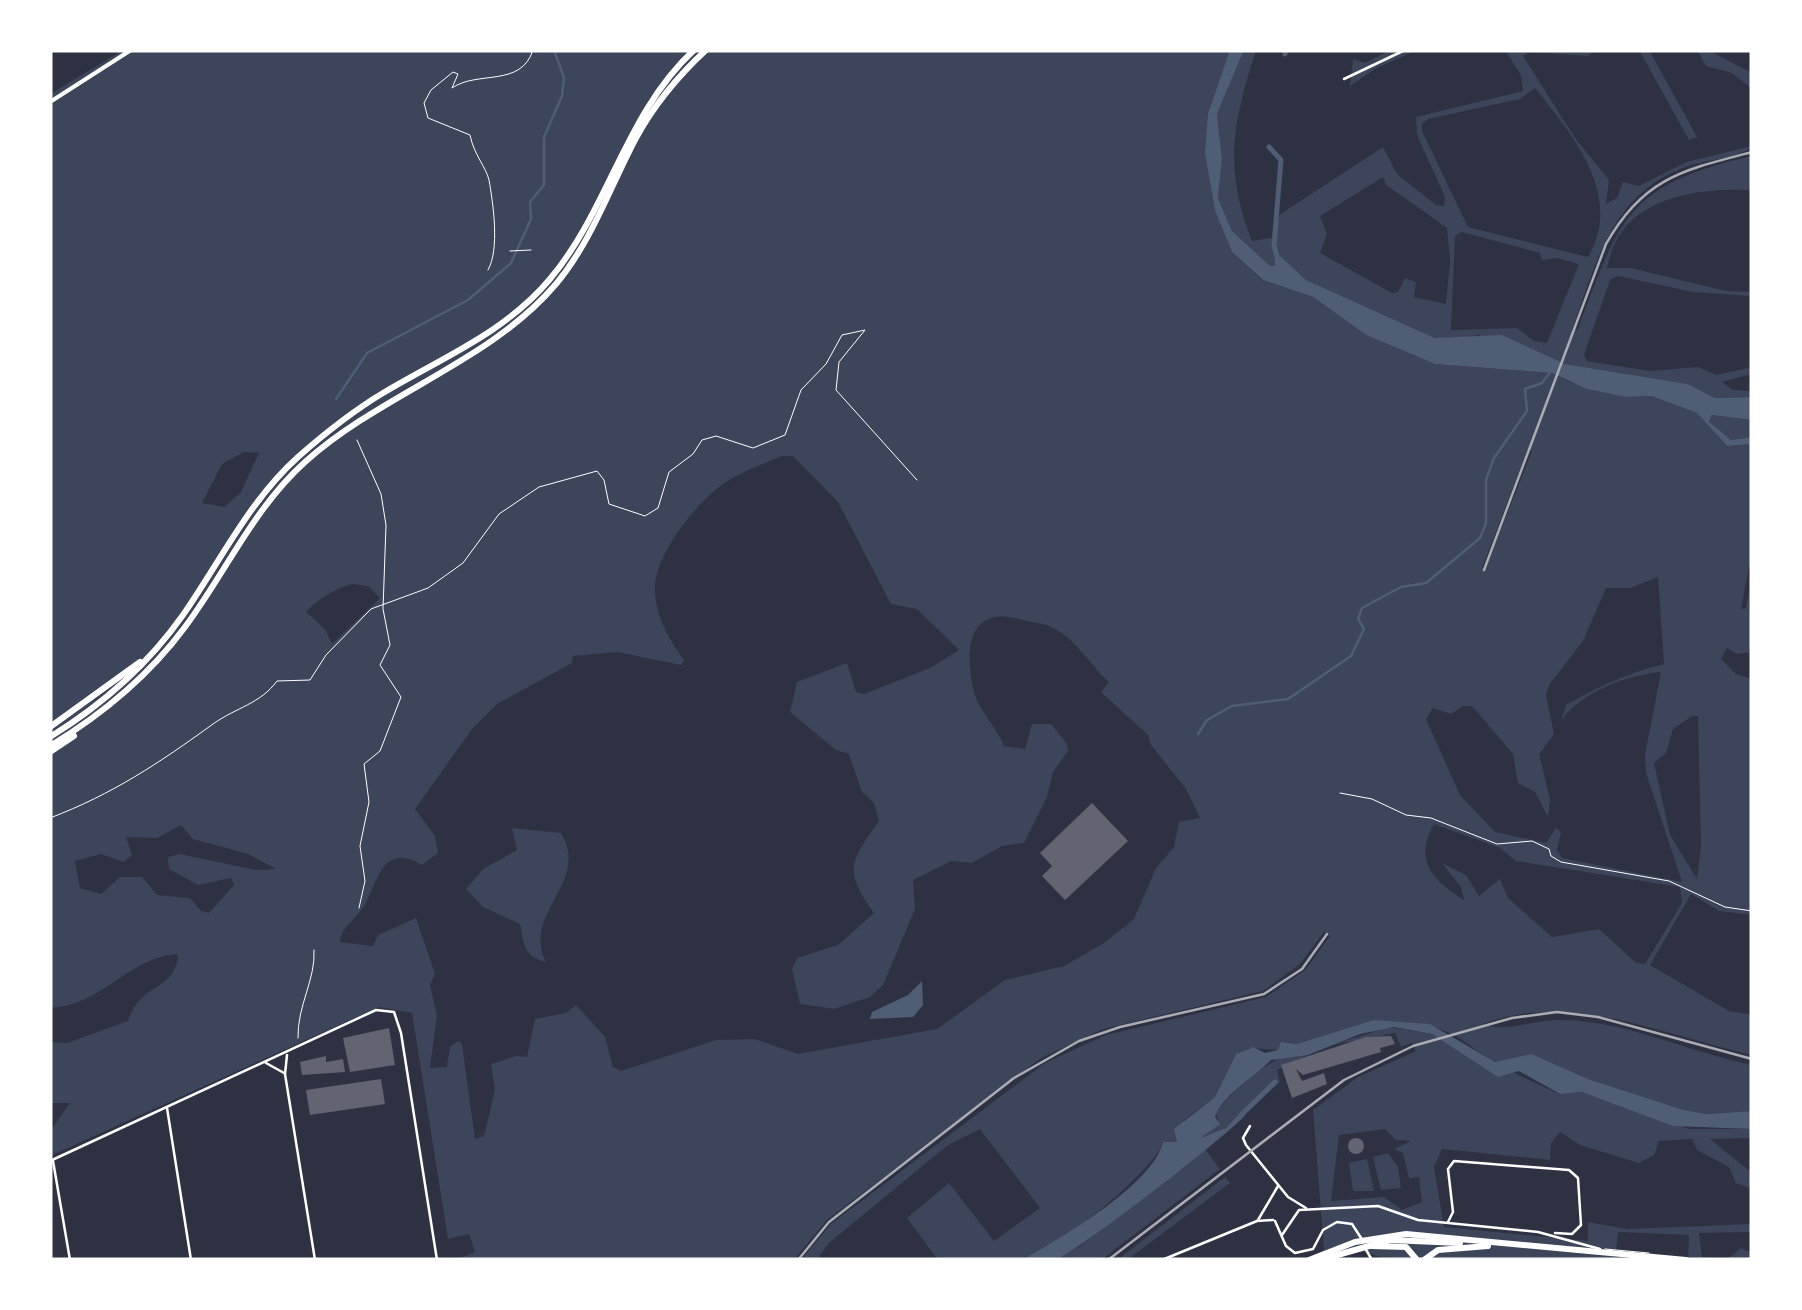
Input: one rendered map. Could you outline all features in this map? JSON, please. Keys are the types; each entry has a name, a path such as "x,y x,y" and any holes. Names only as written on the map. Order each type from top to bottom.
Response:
{"highway":[{"path":"50,737 108,696 153,653 182,617 249,512 298,457 380,394 490,333 548,282 575,244 651,99 694,50"},
{"path":"50,749 135,684 185,628 262,508 302,464 367,413 488,344 546,296 589,235 655,107 706,50"},
{"path":"50,727 153,653"},
{"path":"1309,1260 1355,1242 1406,1234 1688,1260"},
{"path":"1320,1260 1406,1240 1638,1260"},
{"path":"1366,1247 1406,1247 1421,1258 1438,1250 1488,1246"}],"street":[{"path":"50,102 132,50"},
{"path":"1344,79 1405,50"},
{"path":"1540,50 1583,50"},
{"path":"70,1260 52,1160 376,1010 394,1012 402,1032 437,1260"},
{"path":"287,1053 285,1074 315,1260"},
{"path":"264,1063 273,1064 285,1074"},
{"path":"167,1106 192,1260"},
{"path":"1250,1126 1243,1138 1246,1145 1288,1197 1307,1208"},
{"path":"1282,1235 1294,1214 1307,1208 1378,1206 1411,1219 1447,1223 1464,1224 1546,1233 1572,1234 1581,1225 1578,1178 1570,1170 1454,1161 1448,1169 1453,1212 1447,1223"},
{"path":"1256,1221 1268,1210 1277,1182"},
{"path":"1274,1198 1288,1197"},
{"path":"1293,1202 1294,1214"},
{"path":"1268,1210 1286,1246 1299,1254 1313,1249 1326,1226 1336,1222 1352,1224 1362,1235 1372,1260"},
{"path":"1453,1212 1464,1224"},
{"path":"1162,1260 1256,1221 1288,1221"},
{"path":"1546,1233 1602,1249"}],"lane":[{"path":"1602,1249 1688,1260"}],"path":[{"path":"488,270 494,252 488,178 476,160 470,135 428,118 424,103 446,76 458,74 452,88 514,74 527,64 532,50"},
{"path":"510,251 531,250"},
{"path":"50,818 124,787 225,717 268,696 276,681 310,680 351,627 384,604 428,588 463,563 494,518 539,487 597,471 604,480 610,504 640,516 652,514 669,472 694,454 702,440 716,436 753,448 785,435 800,390 826,364 842,335 865,332 839,362 836,390 917,480"},
{"path":"357,440 381,494 386,520 384,604 390,645 380,665 396,686 401,704 385,732 380,751 364,764 369,802 360,846 365,881 359,908"},
{"path":"1340,793 1372,799 1406,815 1431,818 1498,844 1532,842 1549,849 1551,856 1561,862 1669,881 1725,907 1752,911"},
{"path":"301,1047 300,1007 315,968 314,950"}],"shaded area":[{"path":"123,50 1230,50 1205,154 1215,211 1232,252 1262,280 1313,297 1366,335 1435,364 1552,373 1570,382 1626,397 1650,396 1697,413 1727,446 1752,444 1752,551 1741,609 1746,608 1749,591 1752,652 1737,654 1727,648 1721,659 1736,674 1752,679 1752,915 1719,911 1691,894 1650,965 1729,1011 1752,1015 1752,1055 1584,1014 1516,1015 1482,1024 1509,1027 1557,1020 1582,1021 1631,1030 1752,1065 1752,1111 1707,1114 1684,1110 1588,1079 1532,1054 1500,1064 1445,1031 1405,1022 1370,1024 1297,1044 1285,1042 1279,1050 1249,1048 1236,1054 1215,1097 1184,1120 1177,1143 1163,1142 1142,1172 1101,1209 1023,1260 938,1260 907,1218 949,1183 994,1241 1040,1208 980,1129 948,1145 829,1243 817,1260 801,1260 831,1224 1045,1063 1106,1035 1266,997 1305,970 1330,936 1324,932 1300,964 1263,991 1103,1029 1041,1058 827,1220 794,1260 455,1260 475,1252 469,1234 448,1239 412,1013 379,1007 50,1156 50,1131 70,1103 50,1103 50,1042 67,1043 128,1021 140,1000 170,976 178,958 177,954 159,957 85,999 50,1008 50,94","holes":["1528,449 1532,451 1485,570 1482,568","244,452 259,453 241,492 225,507 202,503 222,464","782,456 793,456 838,502 891,604 917,609 959,650 930,668 864,694 856,692 847,663 797,682 790,712 836,750 849,754 862,792 874,803 879,821 854,866 858,886 874,913 838,945 797,958 792,969 800,1004 834,1009 870,997 883,985 915,909 913,880 951,861 972,863 1002,846 1024,843 1047,797 1053,772 1068,751 1067,744 1051,724 1032,724 1025,749 1004,746 974,692 970,647 980,624 990,618 1046,625 1069,639 1109,682 1101,692 1148,735 1151,745 1186,789 1200,818 1179,822 1174,847 1156,868 1134,919 1104,943 1064,966 1005,980 937,1029 798,1054 755,1039 716,1040 621,1071 613,1067 605,1037 576,1005 566,1013 535,1019 527,1057 516,1056 491,1064 495,1090 484,1136 475,1139 462,1044 458,1041 450,1047 447,1067 430,1068 437,1016 430,985 435,974 416,918 378,935 373,946 340,942 343,933 389,862 397,858 422,865 438,853 435,836 415,809 472,729 497,704 572,663 573,656 617,652 681,665 684,660 657,609 657,575 670,545 691,515 733,478","1658,577 1664,664 1578,698 1566,705 1561,721 1580,702 1606,687 1661,672 1645,755 1646,773 1682,882 1562,858 1557,850 1561,832 1556,828 1546,843 1495,832 1460,795 1426,719 1433,708 1451,714 1463,706 1472,706 1513,754 1518,783 1535,792 1548,817 1550,799 1539,754 1554,734 1546,695 1549,685 1583,641 1606,588 1630,588","352,584 368,586 380,598 332,644 325,629 306,612","1698,716 1701,847 1697,879 1670,835 1654,763 1666,753 1673,729","1434,824 1500,848 1516,861 1680,887 1682,903 1645,964 1635,962 1599,929 1552,937 1508,898 1500,879 1479,896 1466,875 1442,863 1461,887 1464,900 1435,877 1425,848","181,825 193,839 248,854 276,869 256,870 180,854 168,857 169,869 198,885 231,878 234,885 209,913 201,911 190,898 157,895 142,877 120,877 101,894 80,888 75,861 101,854 124,862 132,855 126,837 157,838"]},
{"path":"1230,50 1244,50 1217,114 1222,159 1218,198 1232,231 1270,266 1275,266 1275,256 1279,255 1306,280 1435,338 1502,335 1565,364 1688,384 1715,398 1752,397 1752,420 1712,415 1709,422 1731,440 1752,437 1752,444 1727,446 1697,413 1651,396 1626,397 1587,389 1552,373 1435,364 1366,335 1313,297 1263,280 1232,252 1215,211 1205,154 1208,114"},
{"path":"1244,50 1256,50 1237,123 1234,167 1252,241 1276,237 1279,215 1383,147 1397,174 1436,205 1444,206 1445,197 1417,135 1416,117 1523,91 1521,75 1505,50 1596,50 1588,56 1530,52 1523,56 1575,138 1609,180 1606,204 1617,198 1623,182 1639,186 1686,162 1752,146 1732,156 1688,166 1641,193 1610,233 1572,330 1577,331 1605,260 1633,212 1653,194 1678,180 1752,156 1752,190 1684,195 1643,212 1615,244 1607,268 1631,268 1726,291 1752,292 1752,296 1693,292 1618,276 1610,280 1584,355 1587,361 1650,371 1698,367 1716,375 1752,367 1752,374 1722,382 1733,390 1752,391 1752,397 1715,398 1688,384 1565,364 1478,335 1461,340 1435,338 1306,280 1284,263 1270,267 1232,231 1218,198 1222,159 1217,114","holes":["1535,88 1578,146 1597,189 1598,234 1588,257 1468,227 1422,131 1422,124 1428,119 1520,99","1383,177 1386,185 1447,228 1450,260 1446,304 1414,297 1416,282 1405,278 1398,292 1392,293 1320,253 1327,234 1320,216","1462,232 1540,253 1542,260 1557,258 1579,264 1547,343 1534,341 1517,328 1451,330 1455,236"]},
{"path":"1391,50 1417,50 1375,69 1350,86 1353,59 1365,63"},
{"path":"1639,50 1649,50 1697,137 1689,140"},
{"path":"1697,50 1708,50 1748,71 1752,69 1752,89 1732,73 1706,66"},
{"path":"1712,415 1752,420 1752,437 1731,440 1709,423"},
{"path":"512,828 561,833 568,851 563,883 542,928 546,962 529,953 520,924 483,907 466,889 483,869 517,850"},
{"path":"922,981 923,1005 913,1017 870,1019 872,1012 908,995"},
{"path":"1374,1020 1430,1024 1495,1062 1532,1054 1588,1079 1684,1110 1707,1114 1752,1111 1752,1129 1673,1126 1582,1092 1560,1094 1519,1071 1498,1077 1432,1034 1394,1027 1360,1034 1308,1055 1271,1060 1224,1101 1215,1117 1220,1124 1201,1138 1226,1128 1242,1111 1246,1114 1185,1167 1068,1253 1055,1260 1023,1260 1103,1209 1142,1176 1163,1142 1177,1142 1174,1129 1215,1097 1236,1054 1253,1047 1265,1053 1278,1050 1281,1042 1297,1044"},
{"path":"1389,1027 1432,1034 1559,1094 1582,1092 1689,1129 1752,1129 1752,1138 1710,1139 1752,1173 1752,1189 1736,1183 1729,1167 1697,1150 1692,1139 1659,1141 1654,1155 1639,1163 1580,1145 1560,1132 1551,1143 1550,1160 1442,1149 1434,1167 1444,1227 1588,1241 1588,1222 1627,1229 1752,1224 1752,1232 1699,1233 1702,1257 1727,1259 1741,1248 1752,1253 1752,1260 1688,1260 1689,1235 1618,1232 1615,1260 1387,1260 1361,1250 1331,1260 1302,1260 1324,1250 1313,1110 1358,1077 1416,1051 1412,1043 1401,1047 1395,1033 1332,1045","holes":["1385,1129 1396,1140 1411,1141 1394,1149 1403,1153 1409,1178 1419,1177 1422,1202 1402,1210 1384,1197 1331,1201 1339,1135"]},
{"path":"1287,1055 1308,1055 1277,1070 1280,1082 1246,1114 1242,1112 1226,1128 1200,1140 1219,1123 1216,1113 1229,1097 1259,1071"},
{"path":"1205,1149 1220,1169 1101,1260 1056,1260 1080,1246"},
{"path":"1388,1153 1398,1167 1401,1188 1381,1190 1373,1157"},
{"path":"1367,1159 1374,1191 1353,1191 1349,1163"},
{"path":"1225,1177 1230,1183 1127,1260 1117,1260"}],"building":[{"path":"1092,803 1128,841 1065,900 1042,876 1052,866 1040,853"},
{"path":"389,1028 395,1065 350,1072 343,1038"},
{"path":"1391,1036 1395,1044 1380,1048 1381,1052 1303,1075 1296,1069 1302,1081 1324,1073 1327,1084 1292,1098 1281,1065 1366,1037"},
{"path":"326,1056 326,1062 343,1059 345,1072 302,1075 300,1062"},
{"path":"381,1079 385,1104 310,1115 306,1090"},
{"path":"1356,1138 1364,1146 1356,1154 1348,1146"}],"waterway":[{"path":"336,399 367,353 468,300 511,263 531,219 530,202 544,185 544,137 562,96 564,78 554,50"},
{"path":"1285,54 1286,50"},
{"path":"1269,147 1281,160 1274,245 1278,261"},
{"path":"1198,734 1207,720 1232,706 1288,699 1351,656 1364,629 1358,619 1362,608 1401,587 1426,583 1480,538 1486,523 1486,480 1494,458 1527,411 1525,389 1542,383 1552,370"},
{"path":"1241,1115 1275,1082"}],"railway":[{"path":"1484,570 1606,244 1620,222 1635,204 1667,180 1752,152"},
{"path":"798,1260 829,1222 1014,1078 1079,1041 1120,1027 1264,994 1302,969 1327,934"},
{"path":"1108,1260 1344,1080 1413,1046 1512,1018 1557,1012 1598,1017 1752,1059"}]}
